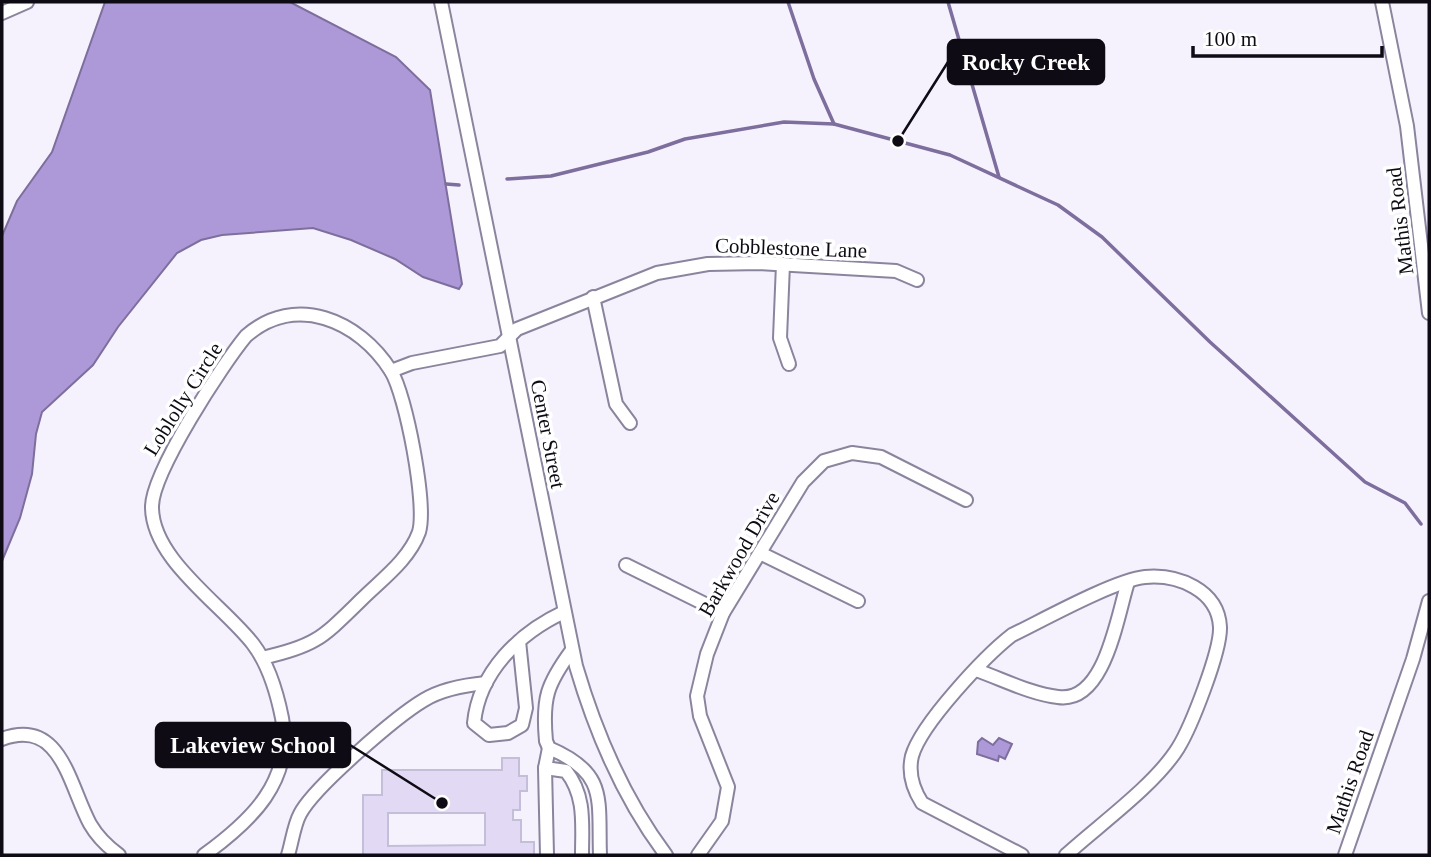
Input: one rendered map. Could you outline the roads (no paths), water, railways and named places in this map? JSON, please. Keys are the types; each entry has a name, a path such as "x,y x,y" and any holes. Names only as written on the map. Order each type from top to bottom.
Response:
{"street":[{"path":"2,13 27,2"},
{"name":"Center Street","path":"441,2 572,650 587,703 607,756 629,800 666,855"},
{"name":"Mathis Road","path":"1382,2 1407,126 1429,313"},
{"path":"783,264 780,338 789,364"},
{"name":"Cobblestone Lane","path":"510,338 517,329 593,297 657,273 695,266 783,264 897,271 917,280"},
{"path":"593,297 616,404 630,423"},
{"name":"Loblolly Circle","path":"204,855 266,800 279,776 285,752 284,726 273,684 262,658 163,544 152,506 160,472 238,346 254,329 272,318 293,313 309,313 330,320 362,341 391,371 401,397 421,496 422,519 415,540 401,561 320,639 298,650 262,658"},
{"path":"391,371 412,363 500,345 510,338"},
{"name":"Barkwood Drive","path":"698,855 722,821 728,787 700,716 696,696 707,654 723,613 762,554 803,482 824,461 852,453 881,457 966,500"},
{"path":"762,554 858,601"},
{"path":"626,565 723,613"},
{"path":"1022,855 922,803 914,790 911,759 919,737 995,648 1012,635 1143,577 1184,582 1202,592 1217,611 1220,630 1204,687 1178,748 1161,768 1066,855"},
{"path":"976,670 1059,698 1076,696 1089,689 1099,675 1128,582"},
{"name":"Mathis Road","path":"1345,855 1413,659 1429,601"},
{"path":"519,641 526,708 522,725 508,733 489,735 474,723 476,698 519,641 535,625 564,612"},
{"path":"547,855 547,693 552,678 572,650"},
{"path":"288,855 300,813 334,776 393,723 425,699 462,685 486,683"},
{"path":"2,739 27,734 50,744 60,758 90,823 119,855"},
{"path":"549,748 579,763 595,785 600,855"},
{"path":"545,768 566,771 577,784 581,802 582,855"}],"waterway":[{"path":"788,2 814,79 834,124"},
{"path":"948,2 999,177"},
{"path":"507,179 551,176 648,152 685,139 784,122 834,124 950,155 1058,205 1102,237 1210,342 1365,482 1405,503 1421,524"},
{"path":"446,184 459,185"}],"place":[{"name":"Rocky Creek","path":"898,141"},
{"name":"Lakeview School","path":"442,803"}]}
